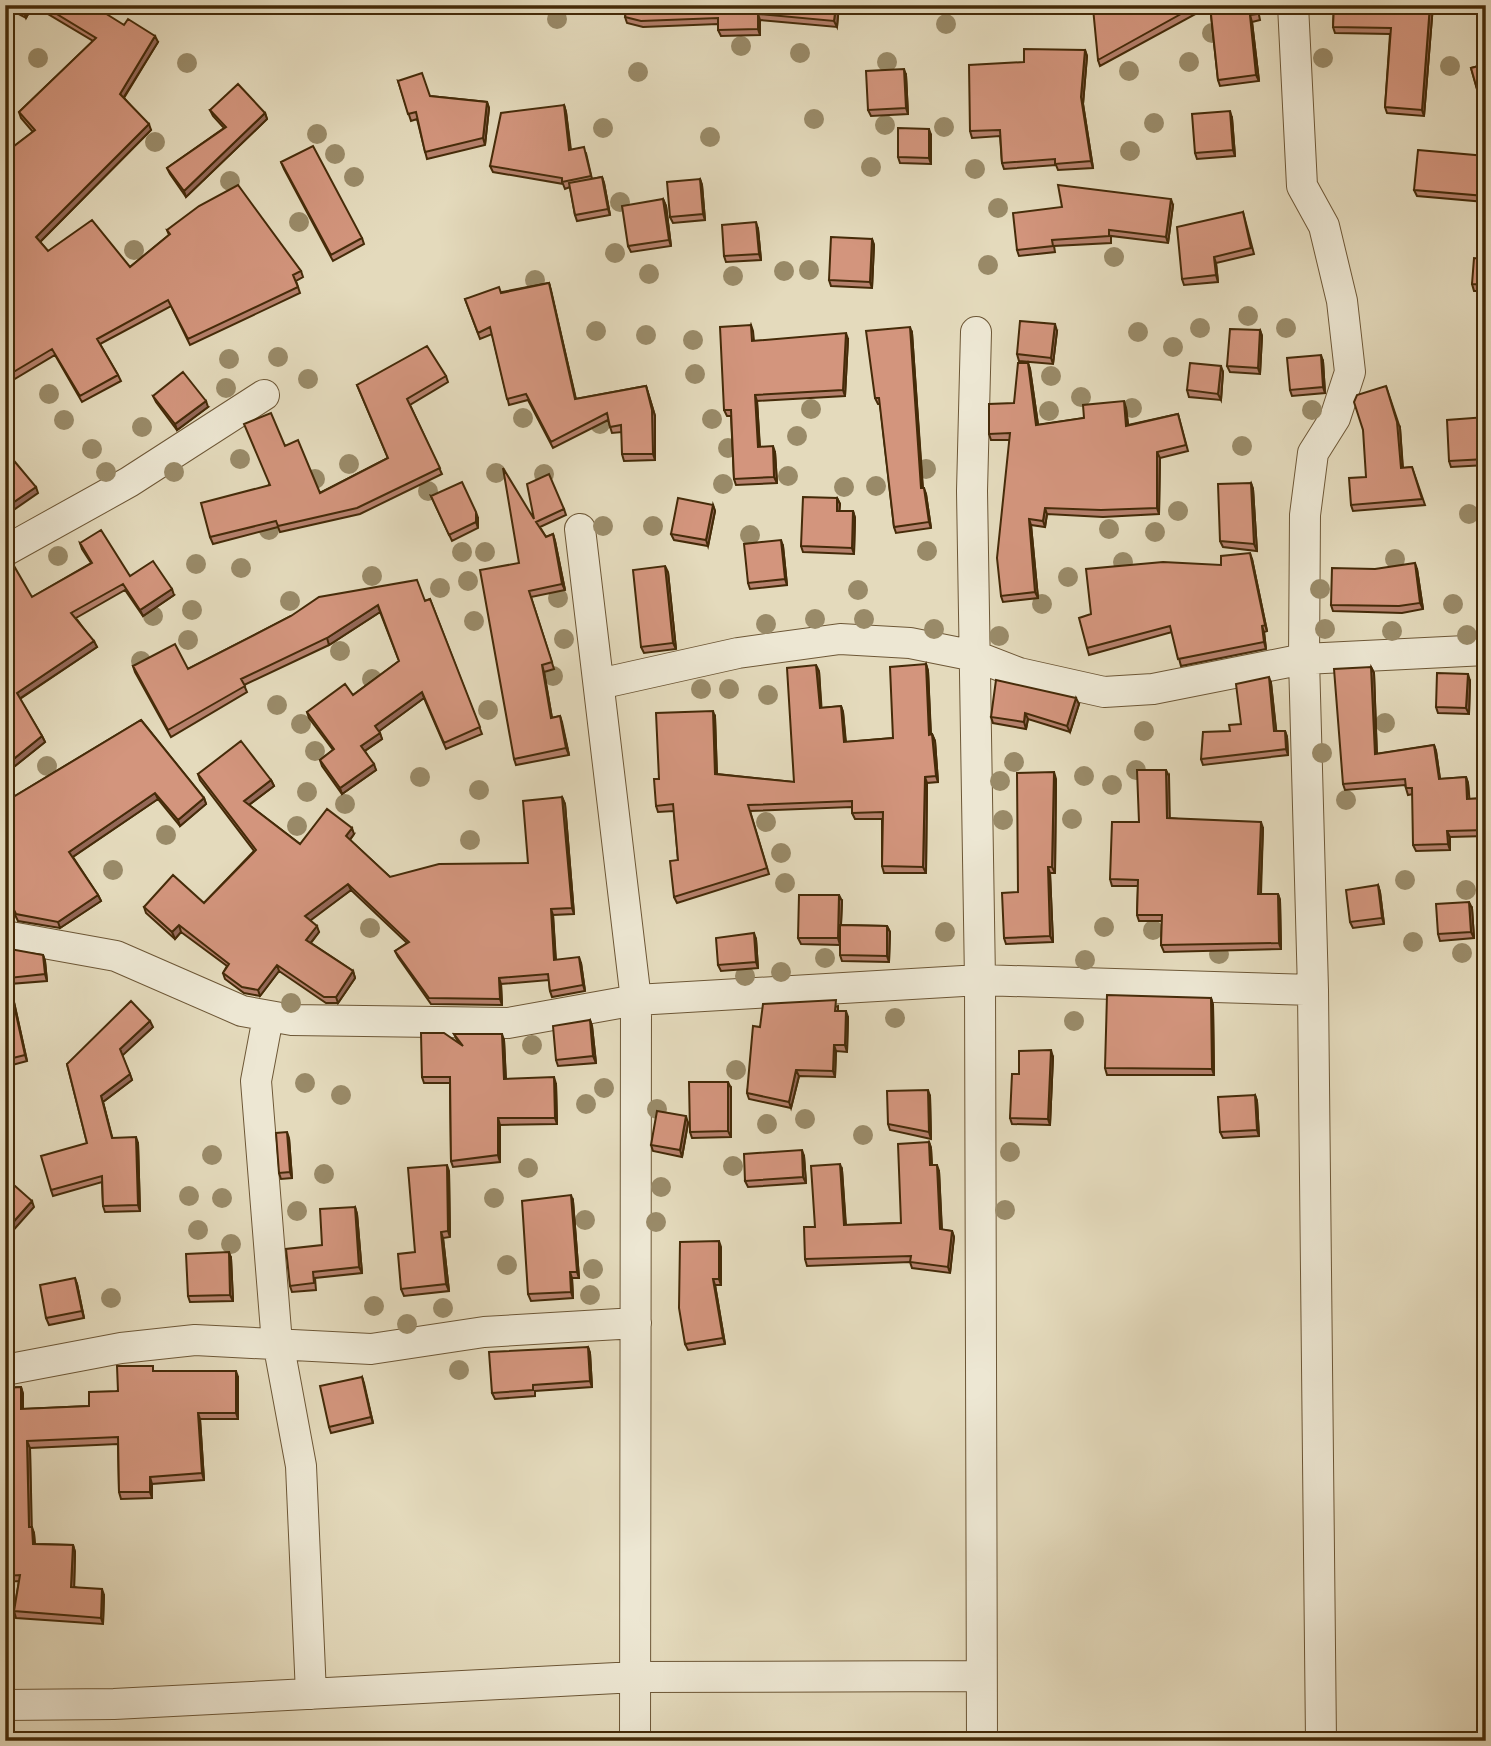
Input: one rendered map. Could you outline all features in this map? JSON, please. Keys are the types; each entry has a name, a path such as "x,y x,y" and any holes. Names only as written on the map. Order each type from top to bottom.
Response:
{"street":[{"path":"1293,5 1302,186 1324,226 1342,301 1350,372 1335,418 1313,453 1305,515 1304,659 1313,990 1321,1741"},
{"path":"976,332 972,491 980,980 982,1741"},
{"path":"5,551 129,482 264,394"},
{"path":"580,529 636,1000 635,1741"},
{"path":"599,684 738,653 840,639 910,643 975,656 1019,673 1104,692 1153,689 1304,659 1486,650"},
{"path":"5,936 116,956 242,1011 292,1020 508,1023 636,1000 980,980 1313,990"},
{"path":"268,1017 256,1081 279,1345 300,1466 312,1694"},
{"path":"5,1370 121,1348 195,1340 371,1349 484,1332 636,1323"},
{"path":"5,1705 114,1704 636,1677 981,1676"}],"building":[{"path":"12,5 28,5 24,12"},
{"path":"42,5 92,5 124,25 128,19 155,36 120,94 149,124 36,237 48,251 92,220 130,267 170,234 167,230 199,206 238,185 301,271 293,275 298,287 188,339 168,300 97,339 118,375 80,396 52,349 5,377 5,153 35,130 19,112 96,38"},
{"path":"624,5 836,5 834,21 758,14 758,29 718,30 718,18 641,21 625,17 627,6"},
{"path":"1117,5 1197,5 1098,60 1093,8"},
{"path":"1210,5 1256,5 1258,14 1250,15 1256,75 1218,80"},
{"path":"1334,5 1430,5 1422,110 1385,107 1391,28 1333,27"},
{"path":"1024,49 1085,50 1081,97 1091,161 1055,164 1055,159 1002,163 1000,130 970,131 969,65 1024,62"},
{"path":"1486,64 1486,98 1480,100 1471,68"},
{"path":"904,69 906,108 868,110 866,71"},
{"path":"422,73 430,96 487,102 483,138 425,152 416,112 408,114 398,81"},
{"path":"238,84 265,113 184,191 167,168 226,127 210,110"},
{"path":"564,105 569,150 584,147 591,176 562,182 562,178 490,166 501,113"},
{"path":"1230,111 1233,150 1195,153 1192,114"},
{"path":"898,128 929,129 929,158 898,157"},
{"path":"313,146 362,238 331,255 281,162"},
{"path":"1418,150 1486,156 1486,285 1472,284 1474,258 1483,259 1485,196 1414,190"},
{"path":"602,177 608,209 575,215 569,183"},
{"path":"700,179 703,214 670,217 667,182"},
{"path":"1058,185 1171,199 1166,237 1109,230 1109,236 1052,240 1053,246 1017,250 1013,213 1062,207"},
{"path":"663,199 669,240 628,246 622,206"},
{"path":"1243,212 1251,248 1214,257 1216,275 1182,279 1177,227"},
{"path":"756,222 759,254 724,256 722,225"},
{"path":"831,237 872,239 870,282 829,280"},
{"path":"549,283 575,399 646,386 652,410 653,454 622,454 621,425 610,427 607,413 551,442 526,394 507,399 490,327 478,333 465,299 499,287 501,293"},
{"path":"1020,321 1055,324 1051,358 1017,354"},
{"path":"751,325 752,341 846,333 843,390 755,395 758,447 773,446 774,477 734,479 731,410 724,410 720,327"},
{"path":"910,327 921,488 924,488 929,522 894,527 879,398 875,398 866,331"},
{"path":"1230,329 1260,330 1258,368 1227,366"},
{"path":"427,346 446,376 407,399 440,468 357,508 278,526 276,521 210,537 201,503 270,485 244,424 271,413 285,446 298,440 320,493 388,458 357,385"},
{"path":"1321,355 1323,387 1290,390 1287,358"},
{"path":"1018,363 1028,363 1036,425 1084,418 1083,405 1124,401 1126,426 1178,414 1186,445 1157,452 1157,508 1045,508 1043,521 1029,519 1035,592 1001,596 997,558 1010,433 989,434 989,404 1014,403"},
{"path":"1190,363 1221,366 1218,394 1187,390"},
{"path":"183,372 206,401 175,424 153,396"},
{"path":"1386,386 1397,422 1401,468 1412,467 1422,499 1351,505 1349,478 1366,477 1363,430 1354,402 1357,395"},
{"path":"1486,417 1486,459 1449,461 1447,420"},
{"path":"5,450 36,487 5,508"},
{"path":"503,468 534,519 527,484 549,474 564,509 536,522 546,537 553,534 562,584 529,591 552,662 542,665 551,718 560,716 566,748 514,759 480,570 519,563"},
{"path":"462,482 476,512 476,522 449,535 431,496"},
{"path":"1251,483 1254,544 1220,541 1218,484"},
{"path":"803,497 837,498 837,511 853,511 852,548 801,546"},
{"path":"678,498 713,505 706,540 671,534"},
{"path":"101,530 130,576 153,561 172,589 140,610 123,584 71,613 94,641 17,693 42,736 5,766 5,572 14,566 32,597 92,563 80,543"},
{"path":"781,540 785,579 748,583 744,544"},
{"path":"1250,553 1265,625 1262,626 1264,642 1178,659 1170,626 1087,648 1079,618 1091,614 1086,569 1163,562 1221,565 1221,556"},
{"path":"1415,563 1420,603 1399,606 1331,605 1332,568 1375,569"},
{"path":"665,566 673,643 641,647 633,570"},
{"path":"417,580 425,601 430,599 480,727 444,743 422,692 375,726 380,733 361,746 374,764 340,788 320,760 334,749 307,712 345,684 353,695 399,661 378,605 327,638 241,679 245,686 168,730 133,666 175,644 188,669 291,616 319,597"},
{"path":"926,664 929,735 932,734 936,776 925,777 923,867 882,866 883,812 852,813 852,801 748,805 767,868 674,897 670,861 678,860 673,804 656,806 654,779 659,779 656,713 713,711 715,774 794,782 787,668 816,665 820,708 841,706 844,742 893,738 890,667"},
{"path":"1371,667 1375,754 1434,745 1439,779 1466,777 1467,799 1486,798 1486,830 1447,831 1448,844 1413,845 1412,788 1406,788 1405,779 1343,784 1334,669"},
{"path":"1437,673 1468,674 1466,708 1436,707"},
{"path":"1269,677 1274,731 1285,731 1286,749 1201,759 1203,732 1230,731 1229,725 1241,724 1236,684"},
{"path":"996,680 1076,698 1067,726 1025,713 1024,722 991,717"},
{"path":"141,720 204,798 178,820 155,793 69,852 98,895 58,922 16,914 5,892 5,802"},
{"path":"241,741 271,780 244,801 300,844 327,809 352,828 346,836 390,877 439,864 528,863 523,801 562,797 572,908 551,909 554,960 579,957 583,985 550,991 548,974 499,978 500,999 429,998 395,951 409,942 348,884 305,916 317,926 306,940 353,971 336,997 324,997 277,965 258,990 242,987 223,973 229,964 179,925 172,932 144,907 173,875 204,903 256,850 198,774"},
{"path":"1137,770 1166,770 1167,818 1261,822 1258,894 1278,894 1279,943 1161,945 1162,915 1137,915 1138,880 1110,879 1112,822 1139,822"},
{"path":"1054,772 1052,867 1048,867 1050,936 1004,938 1002,893 1018,892 1017,773"},
{"path":"1378,885 1382,918 1350,922 1346,890"},
{"path":"799,895 839,895 838,938 798,938"},
{"path":"1469,902 1471,932 1438,934 1436,904"},
{"path":"840,925 887,926 887,956 840,955"},
{"path":"754,933 756,962 718,965 716,938"},
{"path":"5,950 43,955 45,974 8,978 25,1055 5,1060"},
{"path":"1107,995 1211,998 1212,1069 1105,1068"},
{"path":"836,1000 835,1011 846,1011 845,1045 834,1045 833,1071 796,1070 789,1102 747,1093 753,1026 760,1027 763,1004"},
{"path":"131,1001 150,1021 120,1049 130,1074 101,1096 112,1138 136,1137 138,1205 103,1206 102,1176 51,1190 41,1156 87,1143 67,1064"},
{"path":"590,1020 593,1056 556,1060 553,1026"},
{"path":"421,1033 444,1033 463,1046 454,1034 502,1034 504,1079 554,1077 555,1118 498,1118 498,1155 451,1161 450,1077 422,1077"},
{"path":"1051,1050 1048,1119 1010,1118 1012,1074 1019,1074 1019,1051"},
{"path":"689,1082 728,1082 728,1131 690,1132"},
{"path":"928,1090 929,1132 888,1124 887,1091"},
{"path":"1255,1095 1257,1130 1220,1132 1218,1097"},
{"path":"657,1111 686,1116 680,1150 651,1145"},
{"path":"287,1132 290,1172 279,1173 276,1133"},
{"path":"929,1142 930,1165 937,1165 940,1229 952,1231 948,1267 910,1262 911,1256 805,1259 804,1227 815,1227 811,1166 840,1164 844,1225 901,1223 898,1144"},
{"path":"802,1150 803,1177 745,1181 744,1154"},
{"path":"447,1165 448,1231 441,1232 446,1284 401,1289 398,1254 415,1252 408,1168"},
{"path":"6,1178 32,1201 8,1228 5,1226"},
{"path":"571,1195 577,1272 570,1272 571,1292 528,1294 522,1201"},
{"path":"355,1207 359,1267 313,1272 314,1283 290,1286 286,1249 322,1245 320,1209"},
{"path":"719,1241 719,1279 713,1279 723,1338 685,1344 679,1308 680,1242"},
{"path":"229,1252 230,1295 188,1296 186,1254"},
{"path":"75,1278 82,1311 46,1318 40,1285"},
{"path":"588,1347 590,1381 533,1385 533,1390 492,1393 489,1352"},
{"path":"117,1366 153,1366 153,1371 236,1371 236,1413 198,1413 202,1473 150,1477 150,1492 119,1492 118,1437 27,1441 29,1527 32,1527 33,1544 73,1545 71,1587 102,1589 101,1618 14,1611 20,1575 5,1576 5,1388 21,1387 21,1409 89,1406 89,1392 118,1391"},
{"path":"362,1377 371,1417 329,1427 320,1386"}]}
